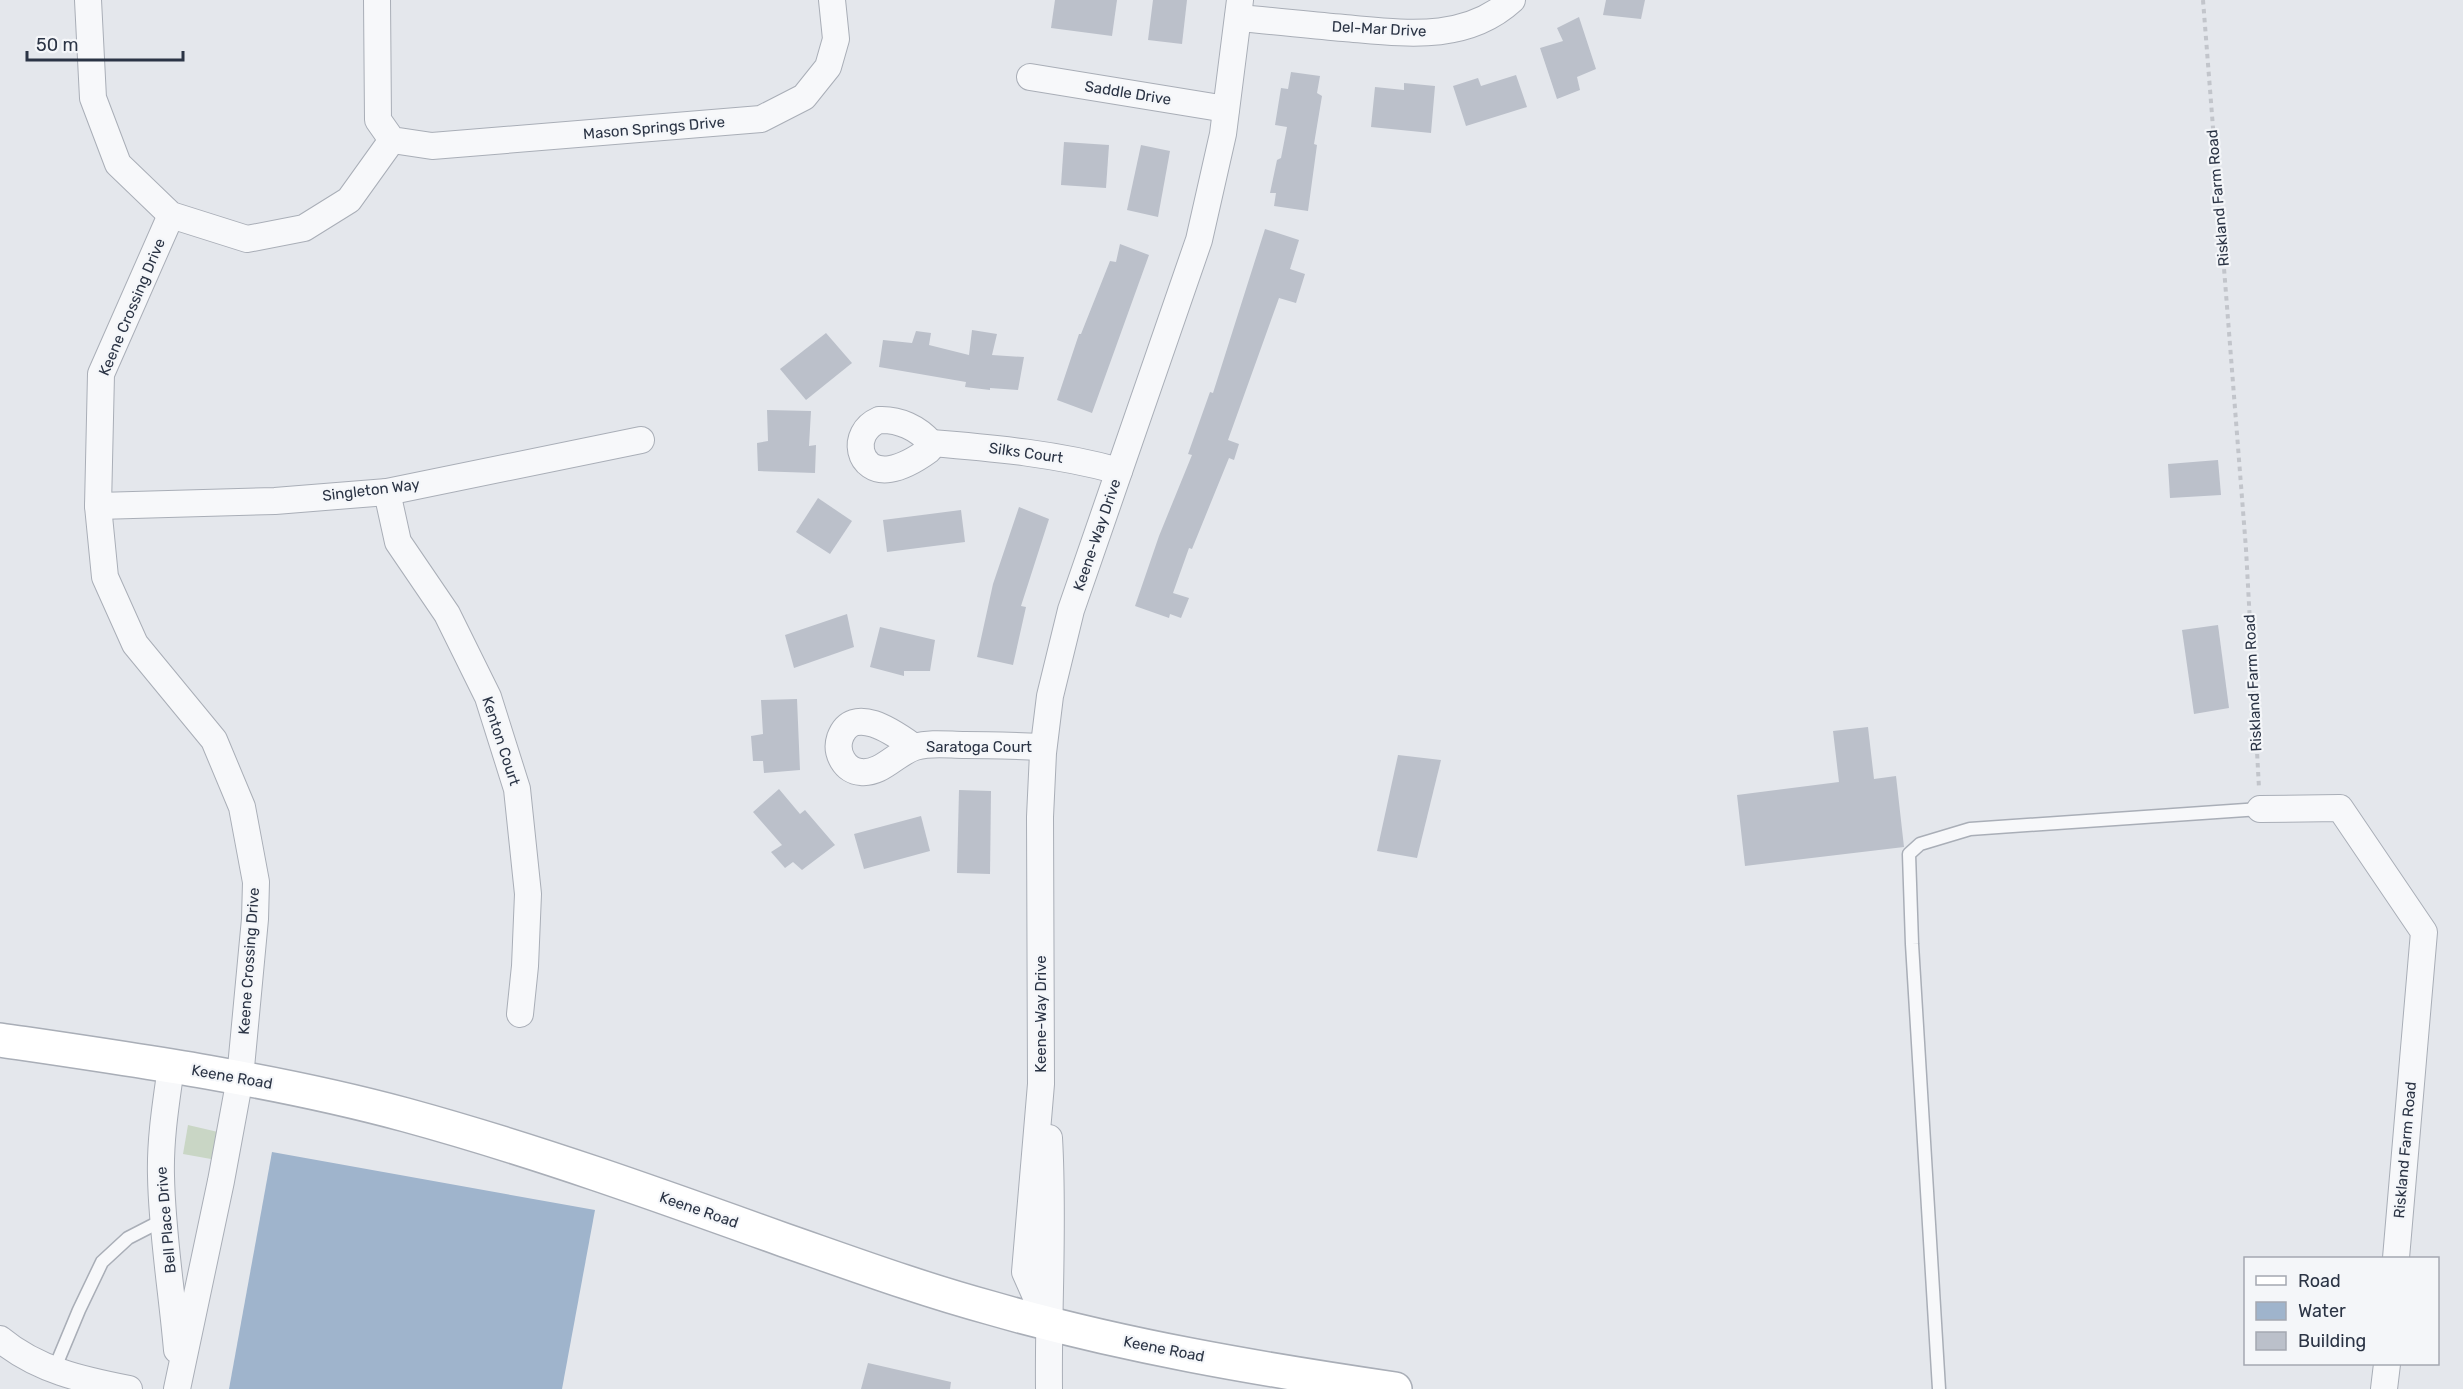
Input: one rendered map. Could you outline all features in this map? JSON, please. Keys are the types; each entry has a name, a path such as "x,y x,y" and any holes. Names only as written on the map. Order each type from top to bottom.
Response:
{"main road":[{"name":"Keene Road","path":"0,1040 240,1078 345,1100 511,1146 932,1290 1048,1324 1209,1358 1395,1389"}],"street":[{"path":"88,0 93,98 118,164 171,215 247,239 304,228 349,200 392,140 378,120 377,0"},
{"name":"Mason Springs Drive","path":"392,140 432,146 761,119 804,97 828,67 836,39 832,0"},
{"name":"Del-Mar Drive","path":"1239,9 1425,34 1466,27 1485,19 1512,0"},
{"name":"Keene-Way Drive","path":"1049,1389 1048,1324 1052,1184 1049,1134 1041,1084 1040,817 1050,696 1063,638 1080,583 1199,240 1216,170 1239,9"},
{"name":"Saddle Drive","path":"1030,77 1226,110"},
{"name":"Keene Crossing Drive","path":"171,215 101,374 98,506 105,577 135,644 214,740 242,807 256,882 255,919 240,1078"},
{"name":"Singleton Way","path":"98,506 275,501 387,492 641,440"},
{"name":"Silks Court","path":"931,443 1018,451 1080,461 1119,471"},
{"name":"Kenton Court","path":"387,492 398,542 447,614 488,697 517,789 528,894 520,1014"},
{"name":"Saratoga Court","path":"914,747 940,744 1044,747"},
{"name":"Riskland Farm Road","path":"2260,809 2340,808 2424,932 2396,1257"},
{"name":"Bell Place Drive","path":"171,1067 162,1129 161,1177 178,1381"},
{"name":"Bell Place Drive","path":"178,1381 219,1192 240,1078"},
{"path":"0,1339 44,1367 82,1380 129,1389"},
{"path":"2384,1389 2387,1365"}],"lane":[{"path":"1939,1389 1912,944 1909,854 1920,843 1970,829 2260,809"},
{"path":"54,1370 102,1262 128,1238 163,1220"}],"path":[{"name":"Riskland Farm Road","path":"2203,0 2245,537 2260,809"}],"green space":[{"path":"188,1125 218,1132 211,1159 183,1154"}],"water":[{"path":"272,1152 595,1210 562,1389 229,1389"}],"building":[{"path":"1055,0 1117,0 1112,36 1051,28"},
{"path":"1153,0 1187,0 1182,44 1148,40"},
{"path":"1606,0 1645,0 1641,19 1603,15"},
{"path":"1579,17 1596,69 1577,77 1580,90 1557,99 1540,48 1563,41 1557,28"},
{"path":"1291,72 1320,76 1317,93 1322,96 1314,144 1317,145 1308,211 1274,206 1276,193 1270,193 1277,160 1281,158 1287,127 1275,125 1281,88 1288,89"},
{"path":"1516,75 1527,107 1466,126 1453,86 1478,78 1481,86"},
{"path":"1404,83 1435,86 1431,133 1371,127 1375,87 1404,90"},
{"path":"1064,142 1109,145 1106,188 1061,185"},
{"path":"1141,145 1170,151 1158,217 1127,210"},
{"path":"1265,229 1299,240 1290,269 1305,274 1296,303 1279,298 1228,440 1239,444 1234,460 1229,458 1192,549 1189,548 1173,593 1189,598 1181,618 1170,614 1169,618 1135,606 1159,536 1192,455 1188,454 1210,392 1213,393"},
{"path":"1120,244 1149,255 1092,413 1057,400 1079,334 1081,334 1110,261 1116,262"},
{"path":"972,330 997,334 992,355 1024,357 1018,390 965,387 966,382 879,367 883,340 912,343 916,331 931,333 929,345 969,355"},
{"path":"826,333 852,363 806,400 780,369"},
{"path":"767,410 811,411 809,446 816,445 815,473 758,471 757,443 768,441"},
{"path":"2218,460 2221,495 2170,498 2168,464"},
{"path":"818,498 852,521 830,554 796,532"},
{"path":"1019,507 1049,519 1021,606 1026,607 1013,665 977,657 993,584"},
{"path":"961,510 965,542 887,552 883,520"},
{"path":"847,614 854,647 794,668 785,635"},
{"path":"2218,625 2229,708 2194,714 2182,630"},
{"path":"880,627 935,640 930,671 904,671 904,676 870,667"},
{"path":"797,699 800,770 764,773 763,761 753,761 751,736 763,734 761,700"},
{"path":"1868,727 1874,779 1896,776 1904,847 1745,866 1737,795 1839,782 1833,731"},
{"path":"1398,755 1441,760 1417,858 1377,851"},
{"path":"779,789 800,814 805,810 835,845 802,870 793,862 785,868 771,852 782,845 753,812"},
{"path":"959,790 991,791 990,874 957,873"},
{"path":"921,816 930,851 864,869 854,834"},
{"path":"868,1363 951,1382 950,1389 861,1389"}]}
